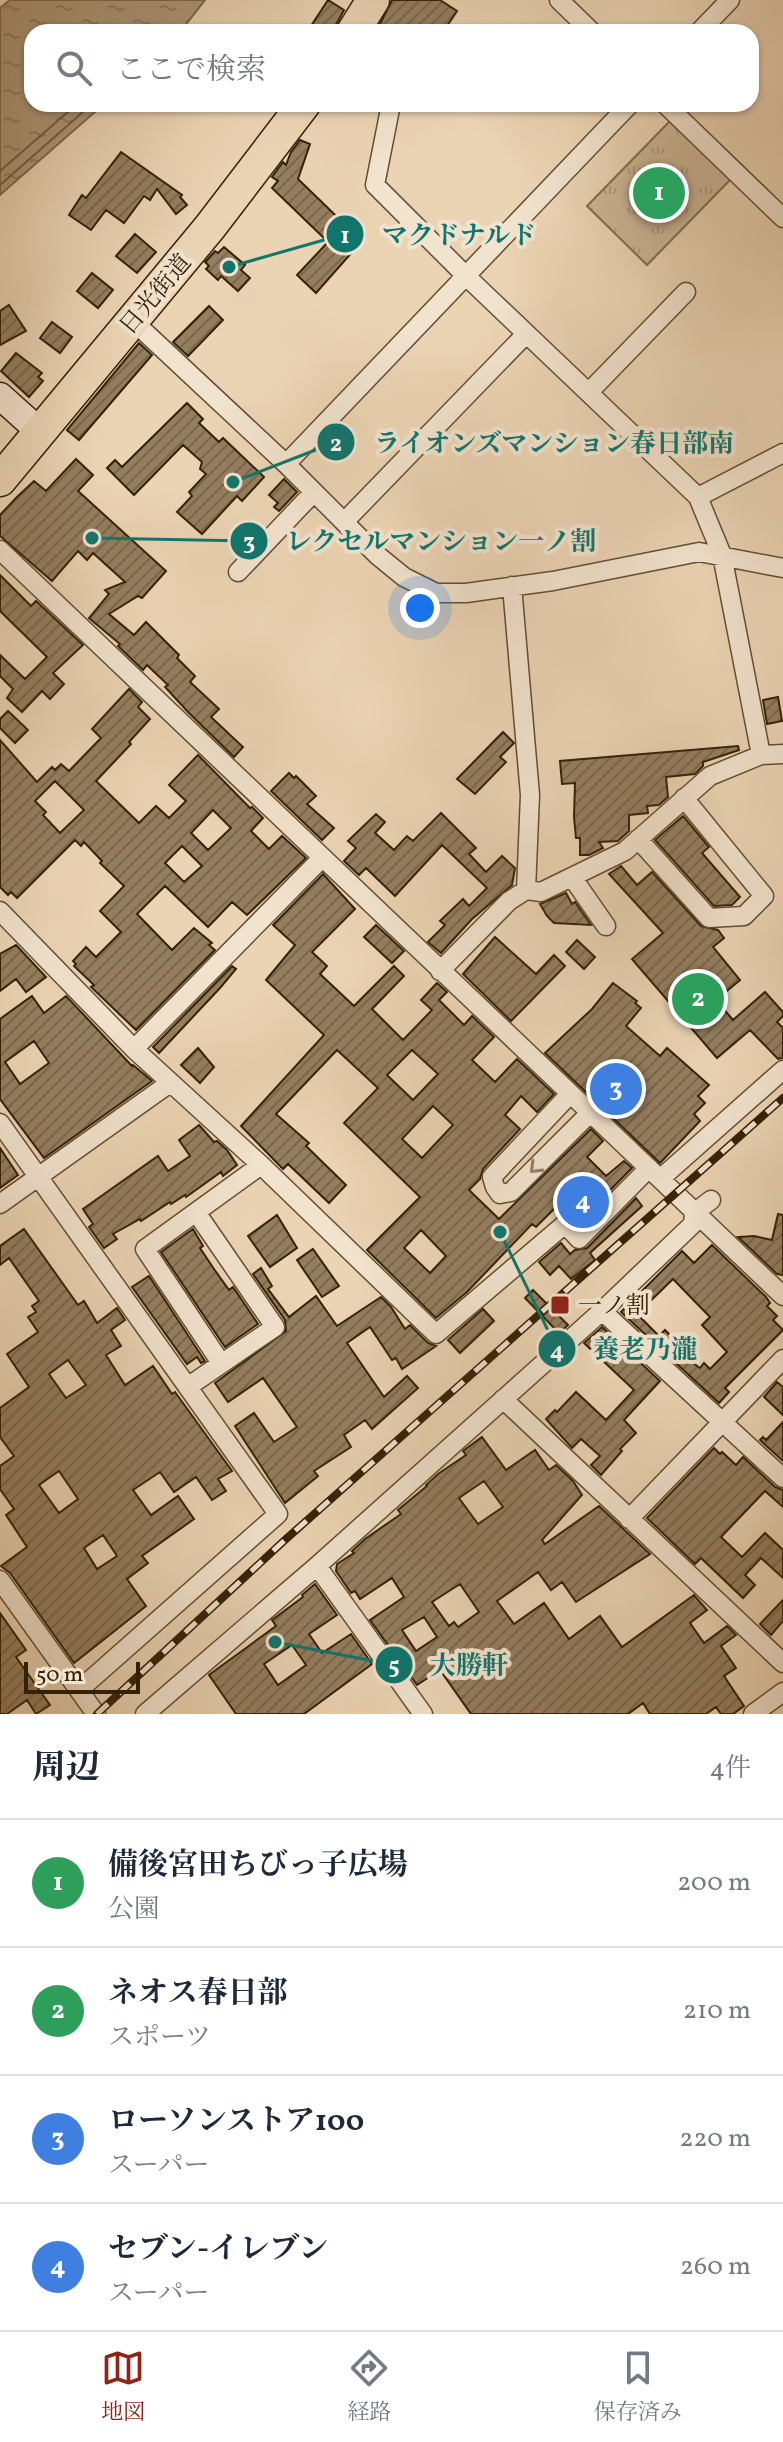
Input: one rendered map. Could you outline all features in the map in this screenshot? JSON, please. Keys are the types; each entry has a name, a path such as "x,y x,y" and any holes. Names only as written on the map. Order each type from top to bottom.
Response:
{"highway":[{"path":"358,24 373,0"},
{"name":"日光街道","path":"0,480 210,227 298,112"}],"street":[{"path":"559,0 584,24"},
{"path":"707,24 730,0"},
{"path":"389,112 375,185 698,497 722,555 761,755"},
{"path":"286,464 622,112"},
{"path":"673,112 783,218"},
{"path":"589,392 686,292"},
{"path":"133,321 404,577 436,593 466,593 553,581 699,552 783,568"},
{"path":"344,522 526,334"},
{"path":"0,396 39,431"},
{"path":"698,497 783,453"},
{"path":"238,572 314,492"},
{"path":"0,550 783,1296"},
{"path":"512,586 530,795 526,890"},
{"path":"440,971 509,901 526,890 541,892 625,851 710,776 761,755 783,754"},
{"path":"638,839 709,918 744,916 764,896 684,798"},
{"path":"134,1049 322,858"},
{"path":"572,877 606,926"},
{"path":"0,911 134,1049 261,1165 436,1334 565,1224 579,1239 783,1070"},
{"path":"0,1204 170,1083"},
{"path":"570,1094 492,1177 500,1194 511,1192 590,1113"},
{"path":"0,1123 278,1514 79,1690"},
{"path":"221,1363 145,1249 261,1165"},
{"path":"145,1714 317,1566 602,1311 693,1224 694,1213 711,1200"},
{"path":"189,1386 275,1327 196,1212"},
{"path":"602,1311 783,1478"},
{"path":"629,1519 783,1359"},
{"path":"503,1399 783,1663"},
{"path":"317,1566 423,1714"},
{"path":"0,1580 96,1714"},
{"path":"753,1714 783,1692"}],"green space":[{"path":"671,120 731,179 647,265 587,206"}],"water":[{"path":"10,0 205,0 186,24 24,24 24,112 95,112 0,195 0,8"}],"building":[{"path":"328,0 344,10 336,24 312,24"},
{"path":"392,0 440,0 457,11 448,24 380,24"},
{"path":"300,140 310,144 298,179 362,241 316,293 297,275 328,242 272,188 278,181 272,177 283,162 286,165"},
{"path":"121,152 182,195 180,197 187,205 176,214 157,189 150,200 144,196 124,223 106,210 91,230 69,215 82,195 86,198"},
{"path":"135,234 156,252 137,273 116,256"},
{"path":"224,247 245,265 241,270 250,278 238,291 221,276 218,280 206,269 209,266 205,262 215,251 218,253"},
{"path":"92,273 113,290 98,308 77,291"},
{"path":"9,305 26,331 0,345 0,311"},
{"path":"209,306 223,320 188,356 173,342"},
{"path":"52,322 72,337 60,353 40,338"},
{"path":"139,343 152,355 79,440 67,430"},
{"path":"16,353 42,373 38,377 43,381 29,397 1,371"},
{"path":"187,403 203,419 199,423 219,442 223,438 264,477 242,501 237,496 202,534 177,512 192,496 189,492 206,474 200,469 202,462 183,445 134,495 107,468 115,460 122,467"},
{"path":"76,459 93,475 78,491 166,571 142,598 138,596 109,614 134,635 146,622 179,655 177,658 195,676 190,682 219,709 211,717 243,747 234,757 165,687 168,685 147,665 143,670 118,646 120,644 89,618 109,594 105,590 125,582 93,553 87,560 78,551 52,581 0,536 0,515 17,497 34,481 46,491"},
{"path":"284,479 297,492 279,511 274,507 278,503 269,495"},
{"path":"0,575 31,606 36,601 83,645 53,673 64,684 50,699 42,691 22,712 7,698 13,689 0,676 0,655 25,679 47,657 0,611"},
{"path":"129,689 142,702 138,707 150,719 96,781 139,823 156,806 169,818 186,801 169,785 198,755 263,818 251,831 269,849 282,836 306,858 247,915 232,902 208,927 165,886 137,914 172,950 194,928 212,943 209,945 215,950 136,1030 91,987 94,985 74,966 73,961 86,947 96,957 121,932 100,911 124,886 84,842 81,846 75,840 17,898 0,887 0,740 37,782 52,767 55,770 61,764 69,771 101,738 92,729","holes":["55,781 84,810 60,833 35,801","213,810 231,828 208,850 191,833","182,846 202,866 184,882 165,863"]},
{"path":"778,697 782,721 767,724 763,700"},
{"path":"8,711 28,730 15,743 0,728 0,719"},
{"path":"503,732 514,743 500,757 506,762 475,794 457,779"},
{"path":"738,746 739,750 703,762 695,774 666,777 668,797 659,805 647,806 648,813 629,815 629,831 618,841 599,842 603,848 589,855 580,855 580,838 576,838 574,817 575,783 562,784 560,761"},
{"path":"289,773 316,796 307,804 334,828 322,840 271,791"},
{"path":"441,813 476,848 469,854 486,872 502,856 515,868 512,885 472,919 441,953 428,942 445,925 440,921 463,899 469,906 487,888 442,845 395,896 366,868 359,875 344,861 356,848 348,841 376,814 385,822 375,833 394,850 407,836 413,841"},
{"path":"683,816 709,847 702,853 740,897 732,905 714,906 655,840"},
{"path":"621,866 637,885 652,872 701,926 718,930 724,938 713,947 740,980 716,1000 733,1020 765,992 783,1012 777,1022 783,1028 783,1058 778,1059 750,1030 717,1058 632,959 663,933 609,874"},
{"path":"323,874 355,909 312,952 327,966 320,974 354,1006 394,966 404,976 372,1009 403,1040 432,1010 421,1000 437,983 447,992 439,1000 464,1025 472,1016 494,1037 472,1060 495,1082 517,1059 554,1094 537,1112 521,1096 505,1115 520,1129 483,1169 480,1179 469,1190 499,1219 591,1129 603,1141 587,1157 606,1176 624,1161 632,1168 579,1222 559,1204 536,1227 532,1224 467,1292 436,1318 367,1250 420,1197 344,1123 378,1088 337,1050 276,1114 309,1143 306,1146 346,1185 329,1203 288,1164 283,1169 241,1126 324,1035 266,980 295,945 273,925","holes":["412,1050 438,1074 413,1100 387,1075","433,1106 453,1125 422,1158 402,1139","421,1230 446,1256 430,1273 404,1248"]},
{"path":"566,893 591,925 554,923 547,916 540,904"},
{"path":"376,925 404,951 392,963 364,937"},
{"path":"495,937 536,974 554,955 565,966 511,1021 463,974"},
{"path":"577,940 595,957 584,969 566,952"},
{"path":"16,945 46,977 26,992 16,979 0,991 0,954"},
{"path":"232,966 236,969 159,1053 153,1047"},
{"path":"613,983 637,1001 635,1003 641,1008 626,1026 660,1056 667,1048 709,1085 698,1096 705,1103 694,1114 700,1121 660,1163 545,1053 592,1009"},
{"path":"32,996 44,1013 66,996 132,1066 152,1081 44,1158 0,1099 0,1019","holes":["34,1041 49,1063 20,1084 5,1062"]},
{"path":"198,1048 214,1067 200,1083 181,1065"},
{"path":"199,1125 214,1142 217,1141 227,1150 237,1165 223,1176 221,1172 186,1197 170,1202 113,1234 117,1239 104,1248 89,1227 93,1224 83,1209 158,1156 168,1171 190,1156 179,1140"},
{"path":"0,1148 18,1175 0,1188"},
{"path":"636,1198 642,1206 590,1253 595,1260 571,1279 559,1266 550,1275 539,1262 561,1243 570,1254 587,1248"},
{"path":"778,1214 783,1215 783,1275 777,1274 738,1237 754,1236 772,1240"},
{"path":"277,1215 297,1248 270,1267 248,1236"},
{"path":"24,1229 78,1305 84,1301 97,1323 117,1308 125,1320 111,1330 121,1346 106,1355 125,1385 153,1366 232,1471 218,1479 226,1491 212,1500 196,1477 174,1492 160,1472 133,1490 151,1515 178,1496 194,1519 142,1556 148,1563 127,1579 146,1606 74,1663 10,1573 1,1566 27,1547 6,1515 14,1509 0,1489 0,1466 14,1456 0,1437 0,1408 29,1387 7,1354 38,1332 28,1317 36,1312 32,1306 39,1301 9,1258 0,1265 0,1246","holes":["68,1360 86,1385 66,1398 49,1374","59,1471 78,1499 59,1513 39,1485","103,1535 117,1556 97,1569 84,1548"]},
{"path":"193,1229 203,1246 200,1248 214,1269 229,1290 233,1287 258,1324 225,1347 161,1252"},
{"path":"712,1245 766,1297 770,1303 767,1306 777,1316 773,1320 783,1330 725,1388 729,1392 719,1403 621,1312 682,1251 694,1263","holes":["673,1279 710,1317 702,1325 727,1352 710,1369 704,1363 700,1368 697,1366 673,1344 676,1341 665,1330 659,1336 637,1314"]},
{"path":"313,1249 339,1286 322,1297 297,1260"},
{"path":"261,1268 272,1286 268,1289 289,1317 316,1296 337,1326 381,1297 405,1329 410,1325 428,1343 436,1346 402,1369 396,1358 392,1360 370,1327 347,1343 384,1397 407,1376 418,1388 372,1429 365,1420 344,1435 351,1447 314,1471 318,1476 285,1503 235,1426 254,1413 274,1442 297,1427 263,1378 228,1402 215,1383 286,1331 285,1320 253,1274"},
{"path":"149,1276 205,1361 201,1363 197,1357 187,1364 132,1287"},
{"path":"533,1290 568,1325 559,1333 525,1298"},
{"path":"483,1309 494,1321 460,1353 448,1340"},
{"path":"602,1327 660,1381 624,1420 636,1433 601,1475 591,1465 600,1456 581,1439 572,1448 546,1419 576,1392 606,1420 634,1390 584,1343"},
{"path":"777,1382 783,1387 783,1415 764,1397"},
{"path":"783,1422 783,1461 760,1440 763,1437 766,1440"},
{"path":"482,1437 506,1470 535,1450 549,1470 556,1465 573,1481 582,1495 542,1540 545,1544 599,1506 650,1554 576,1602 562,1582 551,1590 538,1572 497,1601 514,1624 544,1603 569,1639 600,1616 622,1647 694,1595 707,1610 690,1623 704,1643 727,1626 736,1635 721,1646 736,1668 724,1676 744,1706 733,1714 721,1714 716,1707 706,1714 650,1714 643,1703 628,1714 471,1714 440,1670 417,1685 370,1620 404,1597 392,1578 360,1599 355,1591 351,1593 336,1571 337,1564 354,1553 352,1551 365,1539 401,1514 398,1510 438,1474 466,1455 463,1451","holes":["484,1481 503,1507 478,1524 459,1498","460,1584 479,1612 458,1627 454,1622 449,1626 432,1602","424,1617 437,1637 416,1651 402,1630"]},
{"path":"714,1448 736,1465 743,1457 775,1487 783,1490 783,1507 765,1491 721,1537 742,1557 765,1533 783,1550 783,1578 761,1558 745,1575 755,1585 743,1598 701,1558 695,1564 647,1518"},
{"path":"315,1584 337,1615 309,1634 322,1653 351,1634 372,1664 304,1714 236,1714 209,1675 276,1626 272,1620","holes":["292,1645 306,1665 278,1685 264,1664"]},
{"path":"783,1600 783,1621 771,1635 760,1624"},
{"path":"0,1613 26,1650 16,1657 50,1705 36,1714 27,1700 7,1714 0,1714"}],"railway":[{"path":"97,1714 286,1539 783,1098"}],"place":[{"name":"備後宮田ちびっ子広場","path":"659,193"},
{"name":"マクドナルド","path":"229,267"},
{"name":"ライオンズマンション春日部南","path":"233,482"},
{"name":"レクセルマンション一ノ割","path":"92,538"},
{"name":"ネオス春日部","path":"698,999"},
{"name":"ローソンストア100","path":"616,1089"},
{"name":"セブン-イレブン","path":"583,1202"},
{"name":"養老乃瀧","path":"500,1232"},
{"name":"一ノ割","path":"560,1305"},
{"name":"大勝軒","path":"275,1642"}]}
